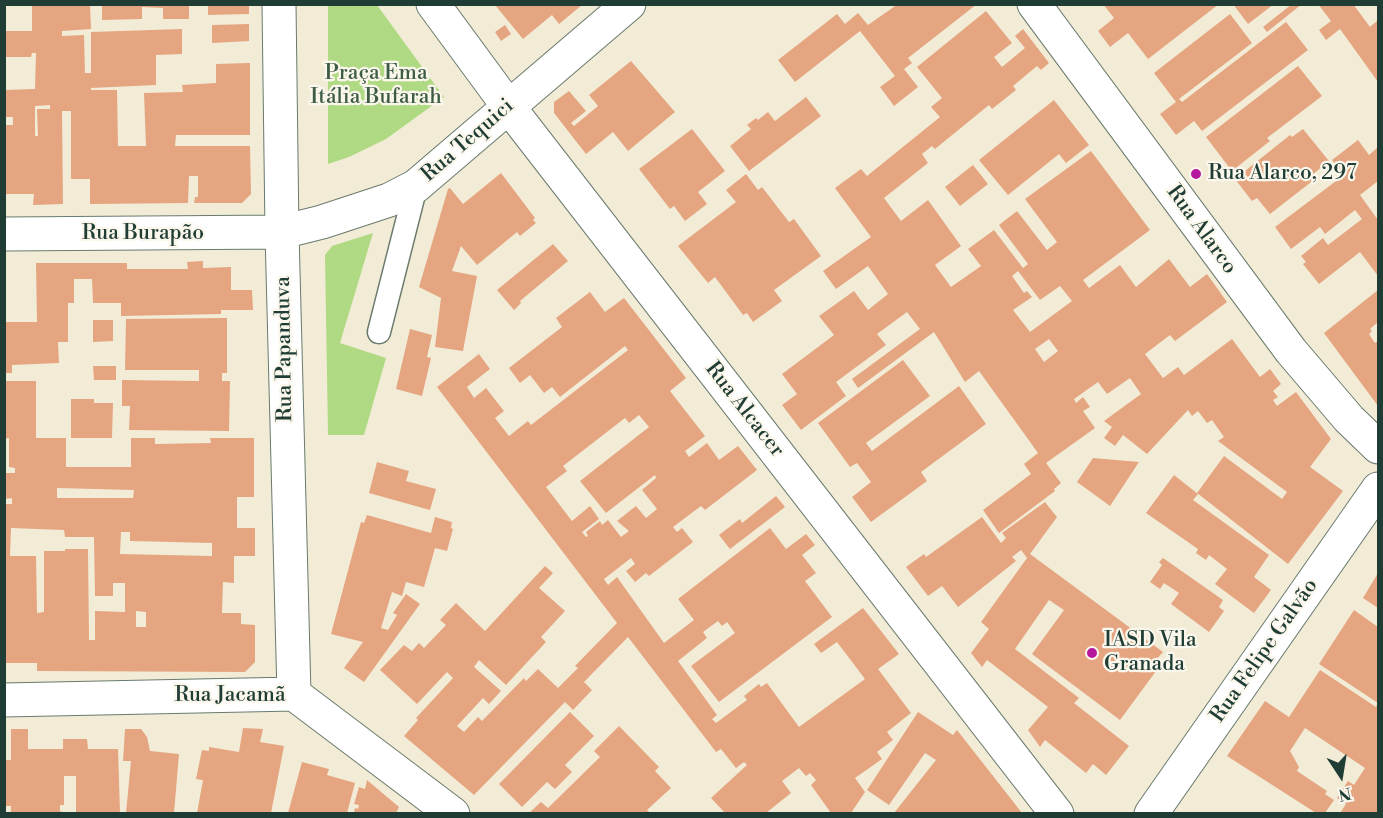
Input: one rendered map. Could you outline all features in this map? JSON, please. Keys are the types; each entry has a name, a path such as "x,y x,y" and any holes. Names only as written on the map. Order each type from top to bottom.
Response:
{"street":[{"name":"Rua Papanduva","path":"279,4 282,232 294,694"},
{"name":"Rua Alcacer","path":"433,4 508,106 1057,813"},
{"name":"Rua Tequici","path":"282,232 322,222 389,200 416,186 629,4"},
{"name":"Rua Alarco","path":"1034,4 1291,351 1349,419 1378,447"},
{"name":"Rua Burapão","path":"4,234 282,232"},
{"name":"Rua Felipe Galvão","path":"1151,813 1378,489"},
{"name":"Rua Jacamã","path":"4,700 294,694 453,813"}],"lane":[{"path":"379,332 416,186"}],"green space":[{"name":"Praça Ema Itália Bufarah","path":"328,5 377,5 444,97 386,139 349,157 328,164"},
{"path":"373,233 340,343 386,358 364,435 328,435 325,255 332,246"}],"building":[{"path":"32,4 90,4 91,29 62,31 62,36 84,35 85,73 91,73 91,32 182,29 182,54 156,55 156,85 91,88 91,90 117,90 118,146 146,146 144,93 183,92 182,85 216,83 216,64 250,63 250,135 176,135 175,146 250,146 251,194 242,203 194,203 195,197 198,197 198,176 189,176 188,203 90,204 90,179 71,179 71,111 62,111 63,204 33,205 34,194 4,194 4,125 13,125 13,117 4,117 4,90 35,89 36,53 32,53 31,57 4,57 4,31 32,31","holes":["50,105 50,109 37,109 38,136 35,136 35,106"]},
{"path":"102,4 189,4 189,19 163,19 163,8 142,7 142,19 102,20"},
{"path":"208,4 249,4 249,14 208,15"},
{"path":"898,4 977,4 908,58 912,63 904,69 918,87 894,106 880,87 895,76 860,31 795,82 778,60 837,14 845,24 858,13 868,25"},
{"path":"1103,4 1219,4 1148,59 1128,33 1110,47 1098,31 1114,18"},
{"path":"1233,4 1274,4 1248,24"},
{"path":"1292,4 1302,4 1267,32 1263,27"},
{"path":"1318,4 1353,4 1370,27 1378,20 1378,82 1340,29 1326,40 1319,30 1331,21"},
{"path":"495,5 582,5 559,24 552,15 523,39"},
{"path":"986,11 1012,43 994,57 1002,67 1025,48 1015,36 1023,29 1049,63 1041,70 1037,66 1013,86 1016,90 992,109 989,105 935,149 932,146 922,154 928,163 884,198 901,221 928,200 961,246 935,265 951,287 981,266 968,249 994,230 1023,268 1028,264 999,225 1017,211 1047,250 1057,242 1025,199 1091,151 1150,230 1083,280 1089,288 1120,265 1136,287 1169,259 1190,287 1207,274 1227,302 1175,341 1170,335 1145,354 1163,378 1178,367 1184,375 1232,339 1260,377 1270,369 1281,384 1273,391 1278,397 1273,400 1277,406 1296,392 1331,439 1310,467 1343,491 1288,564 1197,493 1224,456 1282,499 1287,492 1218,441 1224,437 1212,420 1207,423 1198,411 1192,416 1188,410 1147,454 1123,435 1115,446 1104,438 1112,427 1104,421 1141,394 1130,378 1107,394 1098,382 1074,399 1076,403 1083,397 1090,407 1083,411 1095,428 1046,463 1061,483 1054,489 1055,491 999,533 983,510 1031,474 1024,464 1038,453 979,371 965,382 934,332 858,388 852,379 920,329 907,312 877,334 886,345 836,382 846,396 801,430 782,405 797,394 782,374 834,335 819,316 854,291 868,310 888,294 868,266 836,289 823,271 871,237 835,188 861,169 867,176 940,117 931,107 942,98 917,67","holes":["1018,271 1040,300 1060,286 1072,301 1030,332 1013,310 1032,297 1027,291 1024,293 1012,276","1049,339 1058,351 1044,362 1035,349"]},
{"path":"1230,14 1252,43 1179,99 1182,102 1286,22 1308,50 1202,131 1194,121 1176,135 1160,114 1176,102 1154,73"},
{"path":"249,24 249,41 212,43 212,25"},
{"path":"505,25 511,34 501,41 495,32"},
{"path":"631,61 675,112 628,151 613,132 586,154 554,113 554,102 569,91 586,111 571,123 574,126 598,106 589,95"},
{"path":"1298,66 1322,96 1267,138 1270,141 1232,171 1206,137"},
{"path":"806,97 821,116 749,171 730,146 751,129 747,125 756,118 758,120 768,112 775,121"},
{"path":"1054,100 1089,145 1066,163 1059,154 1008,195 979,160"},
{"path":"692,129 725,171 698,192 707,204 685,221 674,206 670,209 639,169"},
{"path":"1303,129 1329,161 1312,175 1315,179 1270,214 1257,198 1252,201 1235,179 1290,135 1292,137"},
{"path":"1358,140 1369,155 1378,147 1378,181 1360,195 1378,220 1378,276 1360,252 1319,284 1303,264 1306,262 1301,256 1323,238 1328,245 1362,219 1355,210 1325,234 1320,227 1291,249 1275,227 1344,175 1332,160"},
{"path":"973,165 988,184 960,206 945,187"},
{"path":"501,173 535,218 533,220 536,223 520,236 517,232 477,265 461,246 452,271 477,276 463,351 435,347 441,298 419,287 448,189 450,188 463,204"},
{"path":"746,174 758,190 762,187 789,222 794,219 821,256 774,290 782,301 753,322 747,313 743,315 715,277 708,283 678,246 736,202 726,190"},
{"path":"553,244 568,261 520,301 521,303 514,310 497,290"},
{"path":"203,261 203,268 231,267 231,290 252,290 253,310 221,310 221,314 121,316 121,303 93,303 92,279 74,279 74,303 68,303 68,342 58,342 59,363 12,365 12,373 4,373 4,322 37,322 36,263 127,263 127,269 188,269 187,262"},
{"path":"1378,290 1378,322 1370,329 1372,331 1369,334 1375,343 1378,341 1378,406 1324,333"},
{"path":"590,292 605,312 624,298 686,378 670,391 705,436 685,451 689,457 707,443 719,460 738,446 757,470 705,510 701,506 673,527 677,532 682,528 693,542 649,576 646,573 635,582 626,571 635,564 631,558 604,579 608,585 617,577 664,643 694,620 678,599 770,528 786,549 806,534 815,545 802,555 816,573 805,581 832,617 719,702 691,666 735,633 727,622 722,626 718,621 703,632 707,638 678,661 717,715 712,719 716,723 747,700 744,696 759,684 761,687 767,683 799,727 865,679 837,642 821,653 814,644 863,608 899,654 878,669 911,713 887,732 893,740 877,752 882,759 855,778 865,792 851,813 831,813 811,785 816,780 810,773 806,776 799,768 782,781 791,793 766,813 725,813 711,798 747,765 744,762 736,768 721,749 716,752 628,637 584,682 592,690 573,710 565,702 474,795 404,736 418,720 416,718 453,678 447,672 417,704 380,670 404,645 412,651 419,643 424,648 446,625 440,620 456,603 485,631 545,566 553,573 539,588 565,611 541,637 546,642 506,685 479,660 474,667 501,691 489,704 483,698 457,726 464,732 478,717 482,721 524,678 526,681 538,669 558,688 578,668 575,666 617,623 437,387 479,354 490,369 467,387 474,398 486,388 504,411 495,418 509,436 528,421 531,425 628,350 625,346 560,397 552,387 544,393 530,375 520,383 509,368 562,327 556,318","holes":["639,415 649,427 580,481 606,513 655,475 656,478 642,490 657,509 646,518 636,506 617,521 629,531 621,537 608,520 602,525 600,521 586,532 588,536 586,537 582,532 599,519 590,506 572,521 546,487 567,471 563,466 625,418 629,423"]},
{"path":"227,318 227,373 222,373 222,381 230,381 229,431 129,430 130,406 122,406 122,380 199,381 199,370 125,370 126,319"},
{"path":"93,320 113,320 113,341 93,342"},
{"path":"410,329 432,335 427,357 431,358 422,396 396,389"},
{"path":"903,360 930,396 866,443 872,451 959,386 986,424 921,472 927,481 871,522 852,497 871,482 857,463 850,467 818,423"},
{"path":"93,366 116,366 116,380 94,380"},
{"path":"4,381 36,381 36,438 66,438 66,467 131,467 131,438 155,438 155,444 211,443 210,438 254,438 254,497 237,497 237,528 255,528 255,556 234,556 234,583 223,582 222,613 241,613 241,624 255,625 255,662 245,672 37,671 37,663 4,663 4,504 12,504 12,498 4,499 4,473 15,473 15,468 9,467 9,438 4,439","holes":["57,488 134,490 133,498 57,498","11,528 64,530 65,537 94,537 95,596 113,596 113,583 125,583 125,612 95,611 95,640 89,640 88,549 44,551 44,612 37,613 36,556 10,556","121,532 130,532 130,541 212,543 212,556 120,554","136,611 146,612 146,627 136,627"]},
{"path":"71,399 94,399 94,403 113,403 112,438 71,438"},
{"path":"1093,458 1139,462 1110,506 1077,482"},
{"path":"377,462 409,471 406,481 436,489 430,510 369,493"},
{"path":"1174,475 1198,494 1193,500 1269,555 1254,577 1271,590 1254,613 1215,584 1227,569 1209,555 1206,560 1196,553 1198,549 1146,513"},
{"path":"776,496 785,507 730,549 719,535 740,519 742,523"},
{"path":"1045,502 1057,517 1030,554 1163,652 1157,659 1162,663 1120,720 1032,654 1064,610 1049,600 1015,649 1079,698 1074,703 1129,746 1106,775 1093,764 1086,773 1045,740 1040,747 1028,730 1048,707 987,660 982,667 971,653 989,629 981,622 1027,558 1021,550 1012,557 1016,561 958,607 942,586 928,596 906,567 924,554 926,557 982,517 1001,543 1006,538 1002,533"},
{"path":"367,515 431,533 435,517 452,522 451,528 453,529 447,551 435,548 424,587 406,582 402,596 392,592 381,628 388,630 397,615 393,613 406,594 420,604 364,682 344,668 363,642 331,634 361,522 364,523"},
{"path":"1163,558 1223,600 1219,607 1224,611 1209,632 1171,604 1179,593 1164,583 1160,589 1150,582 1162,565 1159,562"},
{"path":"1378,573 1378,608 1363,598"},
{"path":"1354,610 1378,627 1378,703 1319,664"},
{"path":"1320,670 1376,707 1378,703 1378,813 1340,813 1346,804 1337,798 1348,781 1354,785 1365,768 1305,728 1290,751 1299,767 1297,771 1327,791 1325,794 1334,800 1325,813 1316,813 1227,756 1265,701 1289,717"},
{"path":"570,712 594,736 565,765 572,772 555,789 547,782 522,807 499,784"},
{"path":"918,712 953,735 957,730 1022,813 894,813 936,760 925,753 889,805 867,790"},
{"path":"619,726 659,767 655,771 671,788 647,810 650,813 529,813 541,802 548,808 600,757 594,751"},
{"path":"243,728 263,729 260,742 284,746 271,813 197,813 203,780 196,779 202,750 209,751 209,747 239,752"},
{"path":"11,729 28,729 28,749 63,749 63,739 87,739 88,749 118,749 120,813 76,813 76,776 64,776 64,805 60,805 60,811 65,813 11,813 11,806 4,806 4,760 11,760"},
{"path":"125,729 141,729 147,737 150,751 179,754 174,813 126,813 131,761 123,761"},
{"path":"302,762 329,769 327,775 355,783 347,813 288,813"},
{"path":"367,780 399,807 396,813 354,813 355,808 358,809 359,805 354,804 359,787 365,789"}],"place":[{"name":"Rua Alarco, 297","path":"1196,174"},
{"name":"IASD Vila Granada","path":"1092,653"}]}
